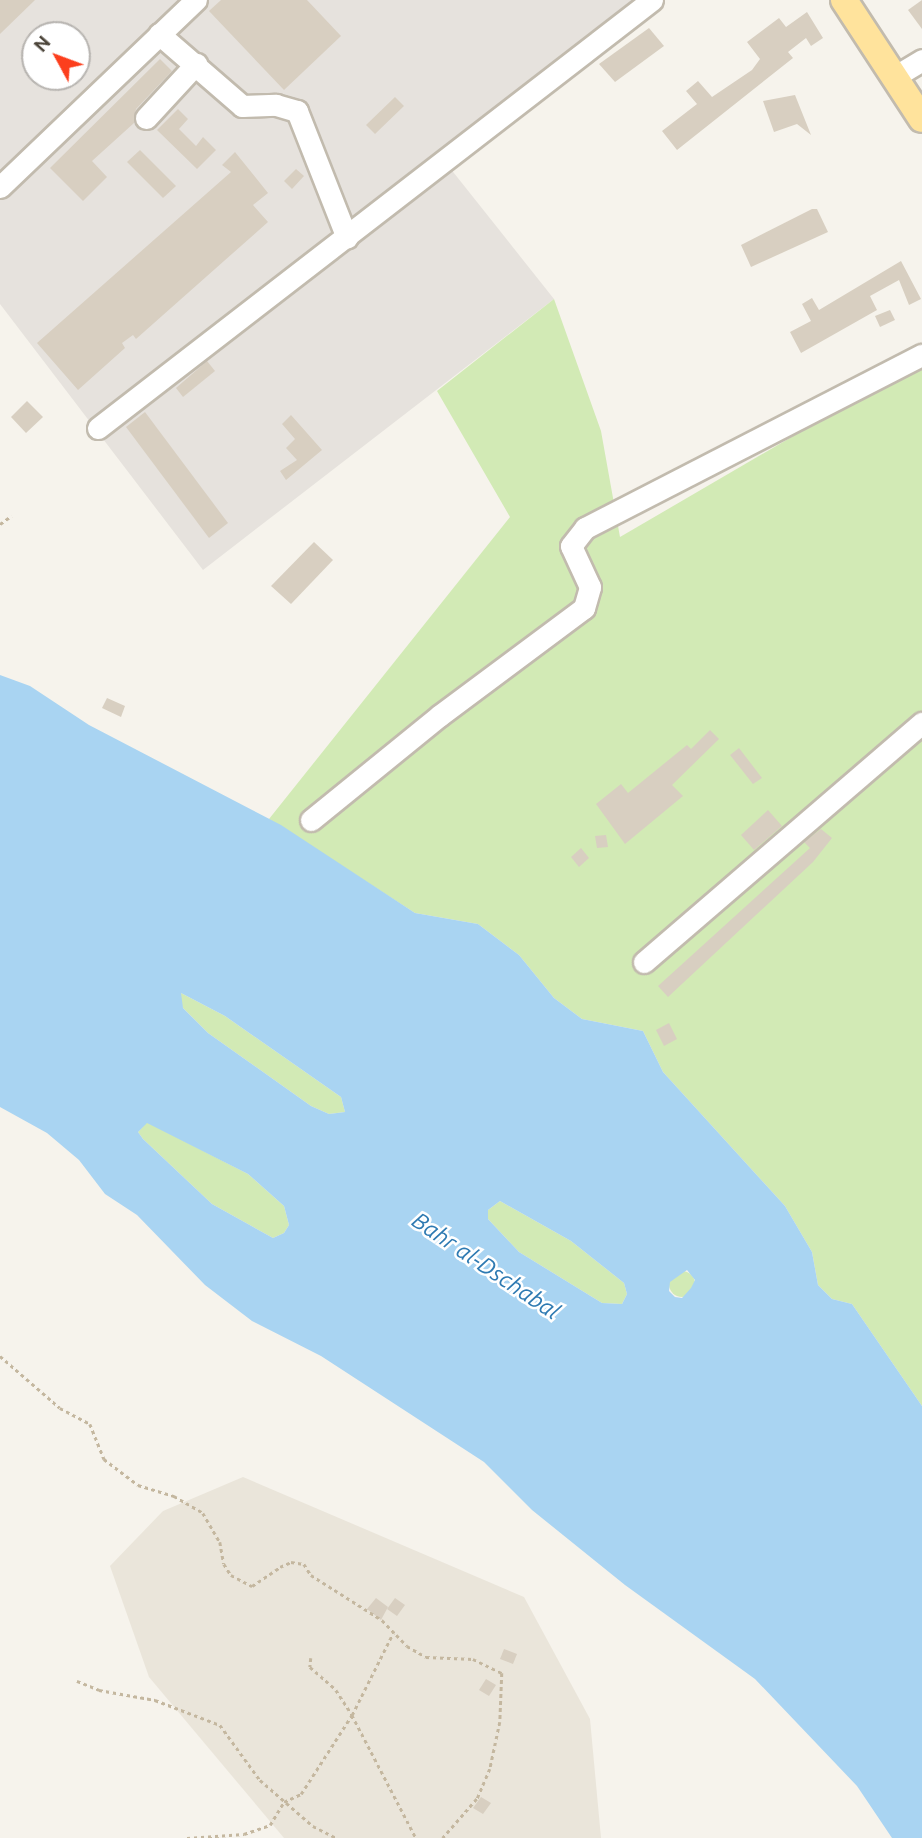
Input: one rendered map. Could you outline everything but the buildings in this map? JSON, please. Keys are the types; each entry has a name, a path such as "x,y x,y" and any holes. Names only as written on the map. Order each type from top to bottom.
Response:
{"main road":[{"path":"844,0 922,119"}],"street":[{"path":"0,187 196,0"},
{"path":"98,428 347,238 488,123 652,0"},
{"path":"159,34 242,106 276,105 298,111 347,238"},
{"path":"894,77 922,60"},
{"path":"146,118 196,64"},
{"path":"311,820 439,716 584,608 590,587 571,546 585,527 922,355"},
{"path":"644,962 922,723"}],"path":[{"path":"0,524 11,516"},
{"path":"0,1356 60,1408 90,1424 104,1460 138,1485 174,1496 203,1513 220,1542 223,1564 231,1575 252,1586 291,1562 304,1564 311,1574 382,1620 393,1633 426,1657 474,1659 502,1673 500,1722 490,1769 477,1799 443,1838"},
{"path":"187,1838 244,1834 270,1825 284,1802 300,1794 352,1715 393,1633"},
{"path":"310,1658 310,1667 336,1690 352,1715 416,1838"},
{"path":"77,1681 99,1690 155,1700 220,1725 260,1780 284,1802 337,1838"}],"shaded area":[{"path":"0,0 648,0 446,163 554,299 203,570 0,304"},
{"path":"243,1477 524,1597 590,1719 601,1838 284,1838 149,1677 110,1566 163,1511"}],"green space":[{"path":"554,299 601,431 620,537 922,361 922,1406 852,1304 832,1299 818,1285 812,1252 785,1206 663,1072 643,1031 582,1019 554,998 519,955 478,924 415,913 269,819 510,517 437,391"},
{"path":"181,993 225,1016 341,1097 345,1112 329,1114 311,1106 208,1033 183,1008 178,997"},
{"path":"147,1122 248,1174 284,1206 289,1225 284,1233 273,1238 212,1204 143,1139 138,1132"},
{"path":"500,1201 571,1241 624,1283 627,1294 622,1304 602,1303 519,1252 488,1219 488,1210"},
{"path":"682,1271 691,1275 695,1284 691,1293 682,1297 673,1293 669,1284 673,1275"}],"water":[{"name":"Bahr al-Dschabal","path":"0,675 30,686 89,725 281,825 415,913 478,924 519,955 554,998 582,1019 643,1031 663,1072 785,1206 812,1252 818,1285 832,1299 852,1304 922,1406 922,1838 892,1838 857,1786 755,1679 625,1585 532,1510 484,1462 321,1356 252,1321 205,1285 137,1215 105,1194 79,1160 47,1133 0,1107","holes":["181,993 225,1016 341,1097 345,1112 329,1114 311,1106 208,1033 183,1008","147,1123 248,1174 284,1206 289,1225 284,1233 273,1238 212,1204 138,1132","500,1201 571,1241 624,1283 627,1294 622,1304 602,1303 519,1252 488,1219 488,1210","687,1270 695,1280 682,1298 675,1297 669,1291 670,1282"]}]}
